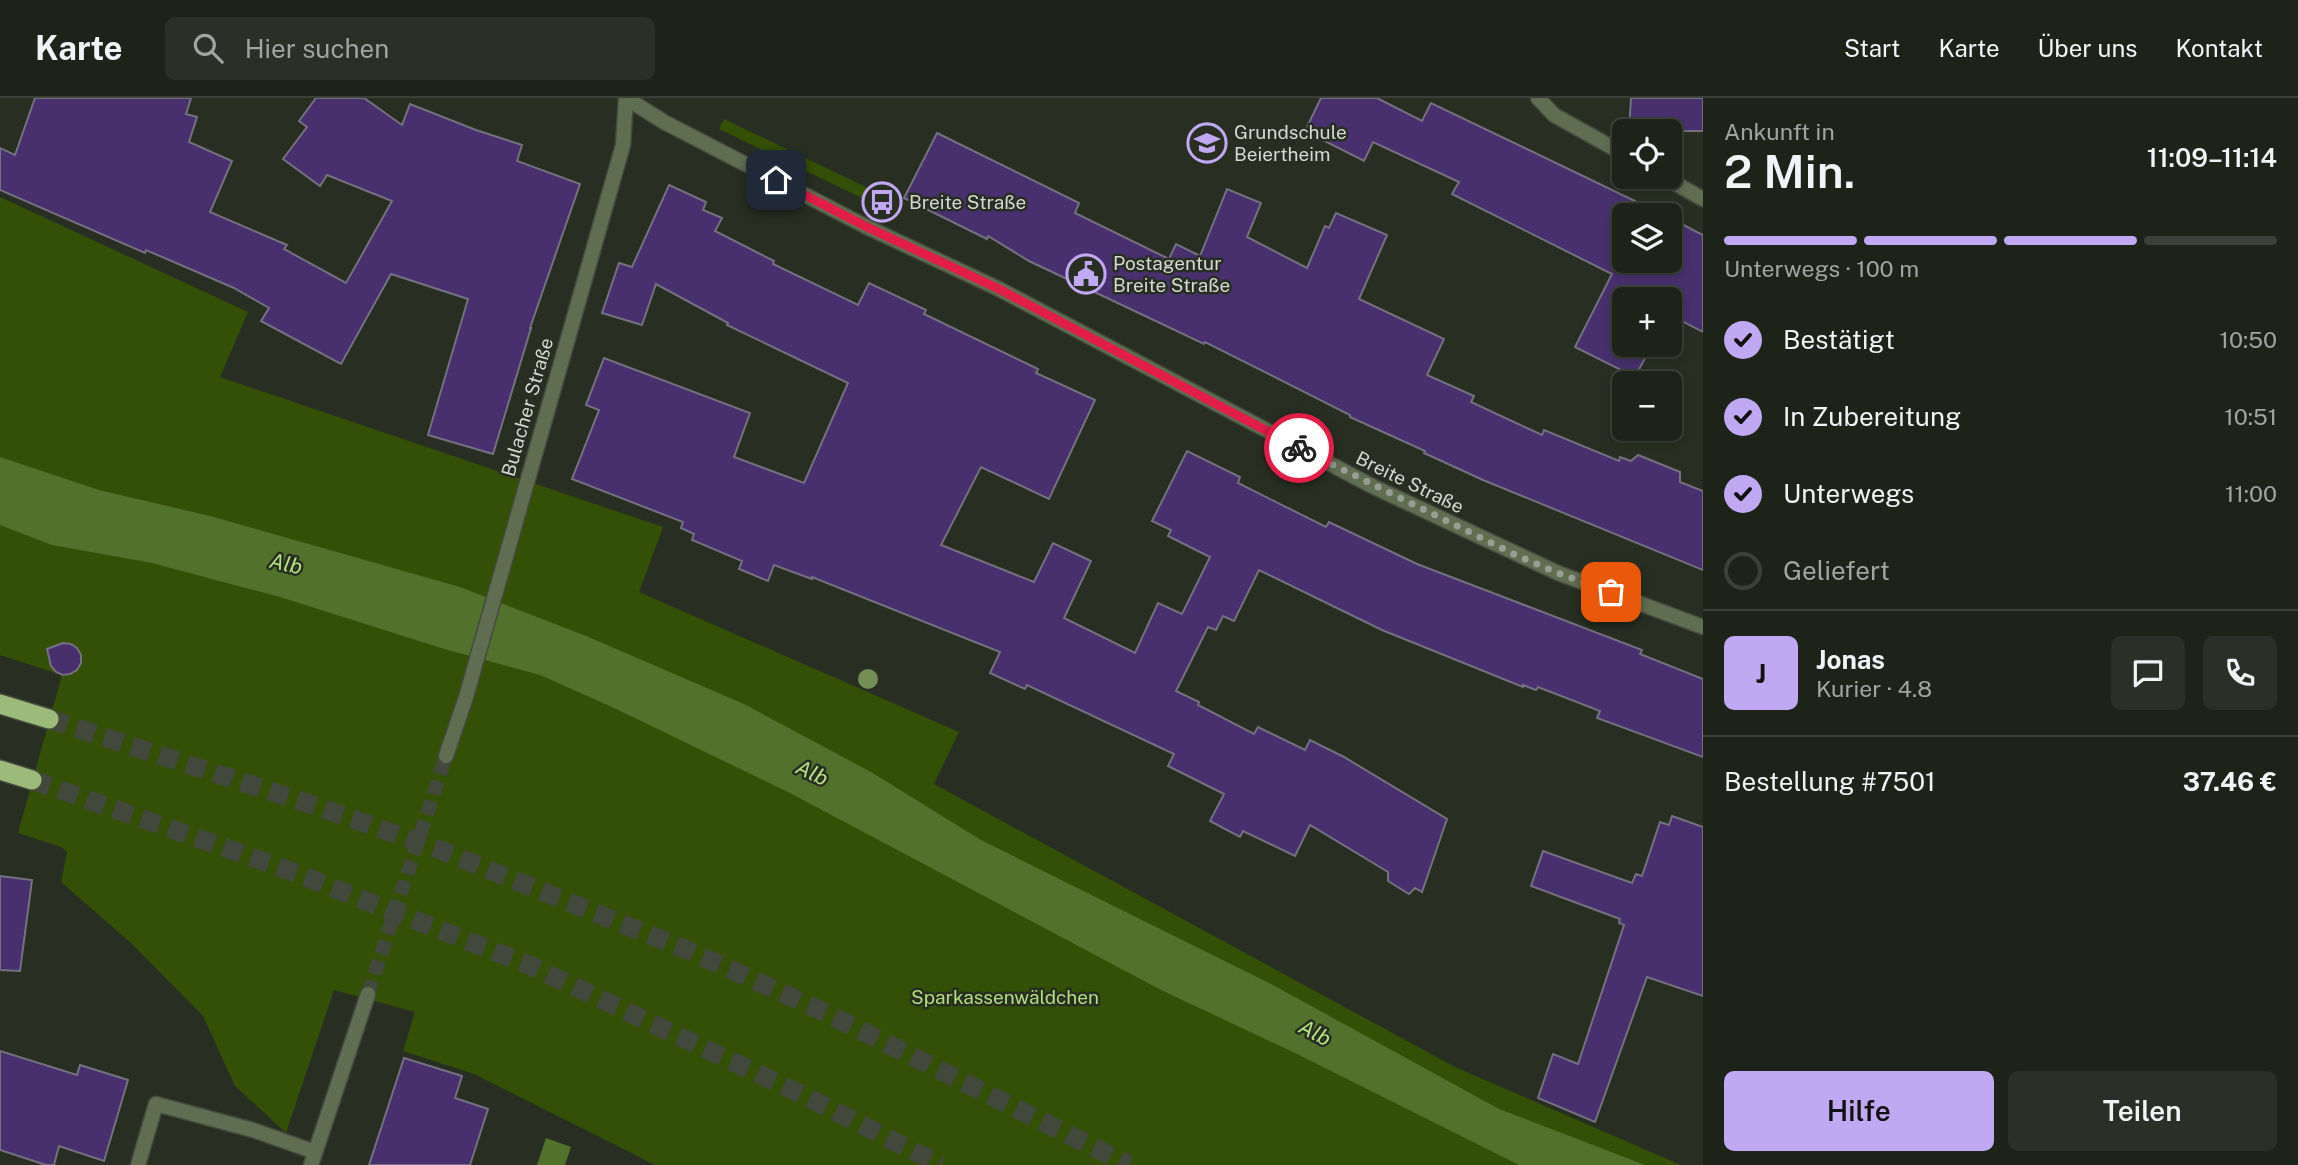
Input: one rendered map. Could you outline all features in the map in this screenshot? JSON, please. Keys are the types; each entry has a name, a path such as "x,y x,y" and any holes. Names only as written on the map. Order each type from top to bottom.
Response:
{"highway":[{"path":"0,704 49,719"},
{"path":"0,770 32,780"}],"street":[{"name":"Bulacher Straße","path":"446,756 466,697 623,145 626,98"},
{"name":"Breite Straße","path":"626,98 676,128 867,227 999,289 1374,487 1558,573 1703,627"},
{"path":"1538,98 1554,115 1612,147"},
{"path":"1682,187 1703,199"},
{"path":"138,1165 156,1104 253,1130 314,1158 368,994"}],"green space":[{"path":"724,119 868,188 864,199 719,129"},
{"name":"Sparkassenwäldchen","path":"0,197 248,312 220,377 663,527 639,592 959,732 934,784 1455,1067 1681,1165 655,1165 474,1074 403,1051 415,1012 334,990 286,1133 235,1086 203,1016 132,944 61,882 67,852 61,847 18,833 62,675 0,655"}],"water":[{"name":"Alb","path":"0,457 99,490 210,516 460,587 586,636 744,704 871,772 981,840 1273,985 1499,1109 1645,1165 1519,1165 1295,1053 1161,990 790,793 540,675 441,648 280,597 152,563 52,545 0,525"},
{"path":"546,1138 571,1147 565,1165 537,1165"}],"building":[{"path":"35,98 191,98 186,114 197,117 189,142 232,161 210,212 287,245 284,249 346,283 392,201 327,175 320,186 283,159 307,127 299,121 316,98 364,98 402,125 410,104 522,145 517,161 580,184 530,328 493,454 428,435 468,299 391,274 341,364 261,321 269,308 234,288 0,190 0,148 15,155"},
{"path":"1321,98 1377,98 1422,121 1431,103 1639,203 1612,203 1612,273 1682,273 1682,224 1703,235 1703,332 1682,321 1682,287 1612,287 1612,357 1646,357 1638,371 1623,371 1575,347 1612,274 1452,194 1459,182 1373,142 1364,161 1305,131"},
{"path":"1631,98 1703,98 1703,131 1682,131 1682,119 1630,119"},
{"path":"937,133 1079,203 1075,213 1169,259 1176,244 1200,256 1227,189 1261,203 1247,237 1307,268 1325,226 1329,228 1336,213 1387,235 1359,299 1444,339 1427,375 1474,396 1471,402 1542,435 1544,430 1619,461 1620,457 1631,461 1638,455 1680,472 1680,482 1703,491 1703,570 1424,453 1425,451 1350,417 1205,342 1204,344 1029,261 988,236 987,239 904,198"},
{"path":"669,185 706,202 703,210 722,218 715,231 774,261 773,264 858,305 869,283 926,310 924,314 1038,369 1036,373 1095,400 1049,499 981,467 941,545 1034,582 1053,543 1091,561 1064,618 1135,653 1158,603 1182,614 1210,557 1168,536 1171,530 1152,521 1187,451 1240,477 1238,483 1326,527 1329,522 1417,564 1642,650 1640,654 1703,679 1703,757 1597,718 1600,711 1538,687 1536,690 1523,687 1382,630 1259,570 1234,621 1223,616 1216,630 1208,627 1176,691 1254,734 1258,727 1305,750 1310,740 1344,757 1447,819 1422,892 1415,888 1409,894 1388,881 1388,872 1310,825 1295,856 1243,831 1240,837 1210,821 1224,794 1168,766 1174,754 1027,685 1025,689 990,673 1000,652 812,577 774,565 768,581 739,569 742,561 692,540 694,534 681,528 683,522 572,479 599,410 586,405 604,358 750,413 734,457 804,483 848,383 727,325 728,323 656,284 642,325 602,313 619,263 632,267"},
{"path":"63,643 77,648 81,663 77,670 63,675 51,666 47,649"},
{"path":"1672,816 1703,827 1703,996 1647,977 1595,1122 1538,1098 1553,1054 1578,1064 1624,925 1619,923 1620,919 1531,886 1543,851 1632,883 1636,874 1642,876 1660,822 1669,825"},
{"path":"0,876 32,880 20,971 0,970"},
{"path":"0,1051 77,1075 80,1065 128,1080 104,1161 59,1146 54,1165 46,1165 0,1150"},
{"path":"404,1058 462,1076 455,1098 488,1109 470,1165 369,1165"}],"tunnel":[{"path":"49,719 319,807 435,848 692,952 824,1012 1129,1165"},
{"path":"368,994 446,756"},
{"path":"32,780 288,870 529,965 807,1097 941,1165"}],"way so far":[{"path":"1299,448 1518,556 1611,592"}],"place":[{"name":"Grundschule Beiertheim","path":"1207,143"},
{"name":"Breite Straße","path":"882,202"},
{"name":"Postagentur Breite Straße","path":"1086,274"}],"route":[{"path":"776,180 867,227 999,289 1299,448"}]}
